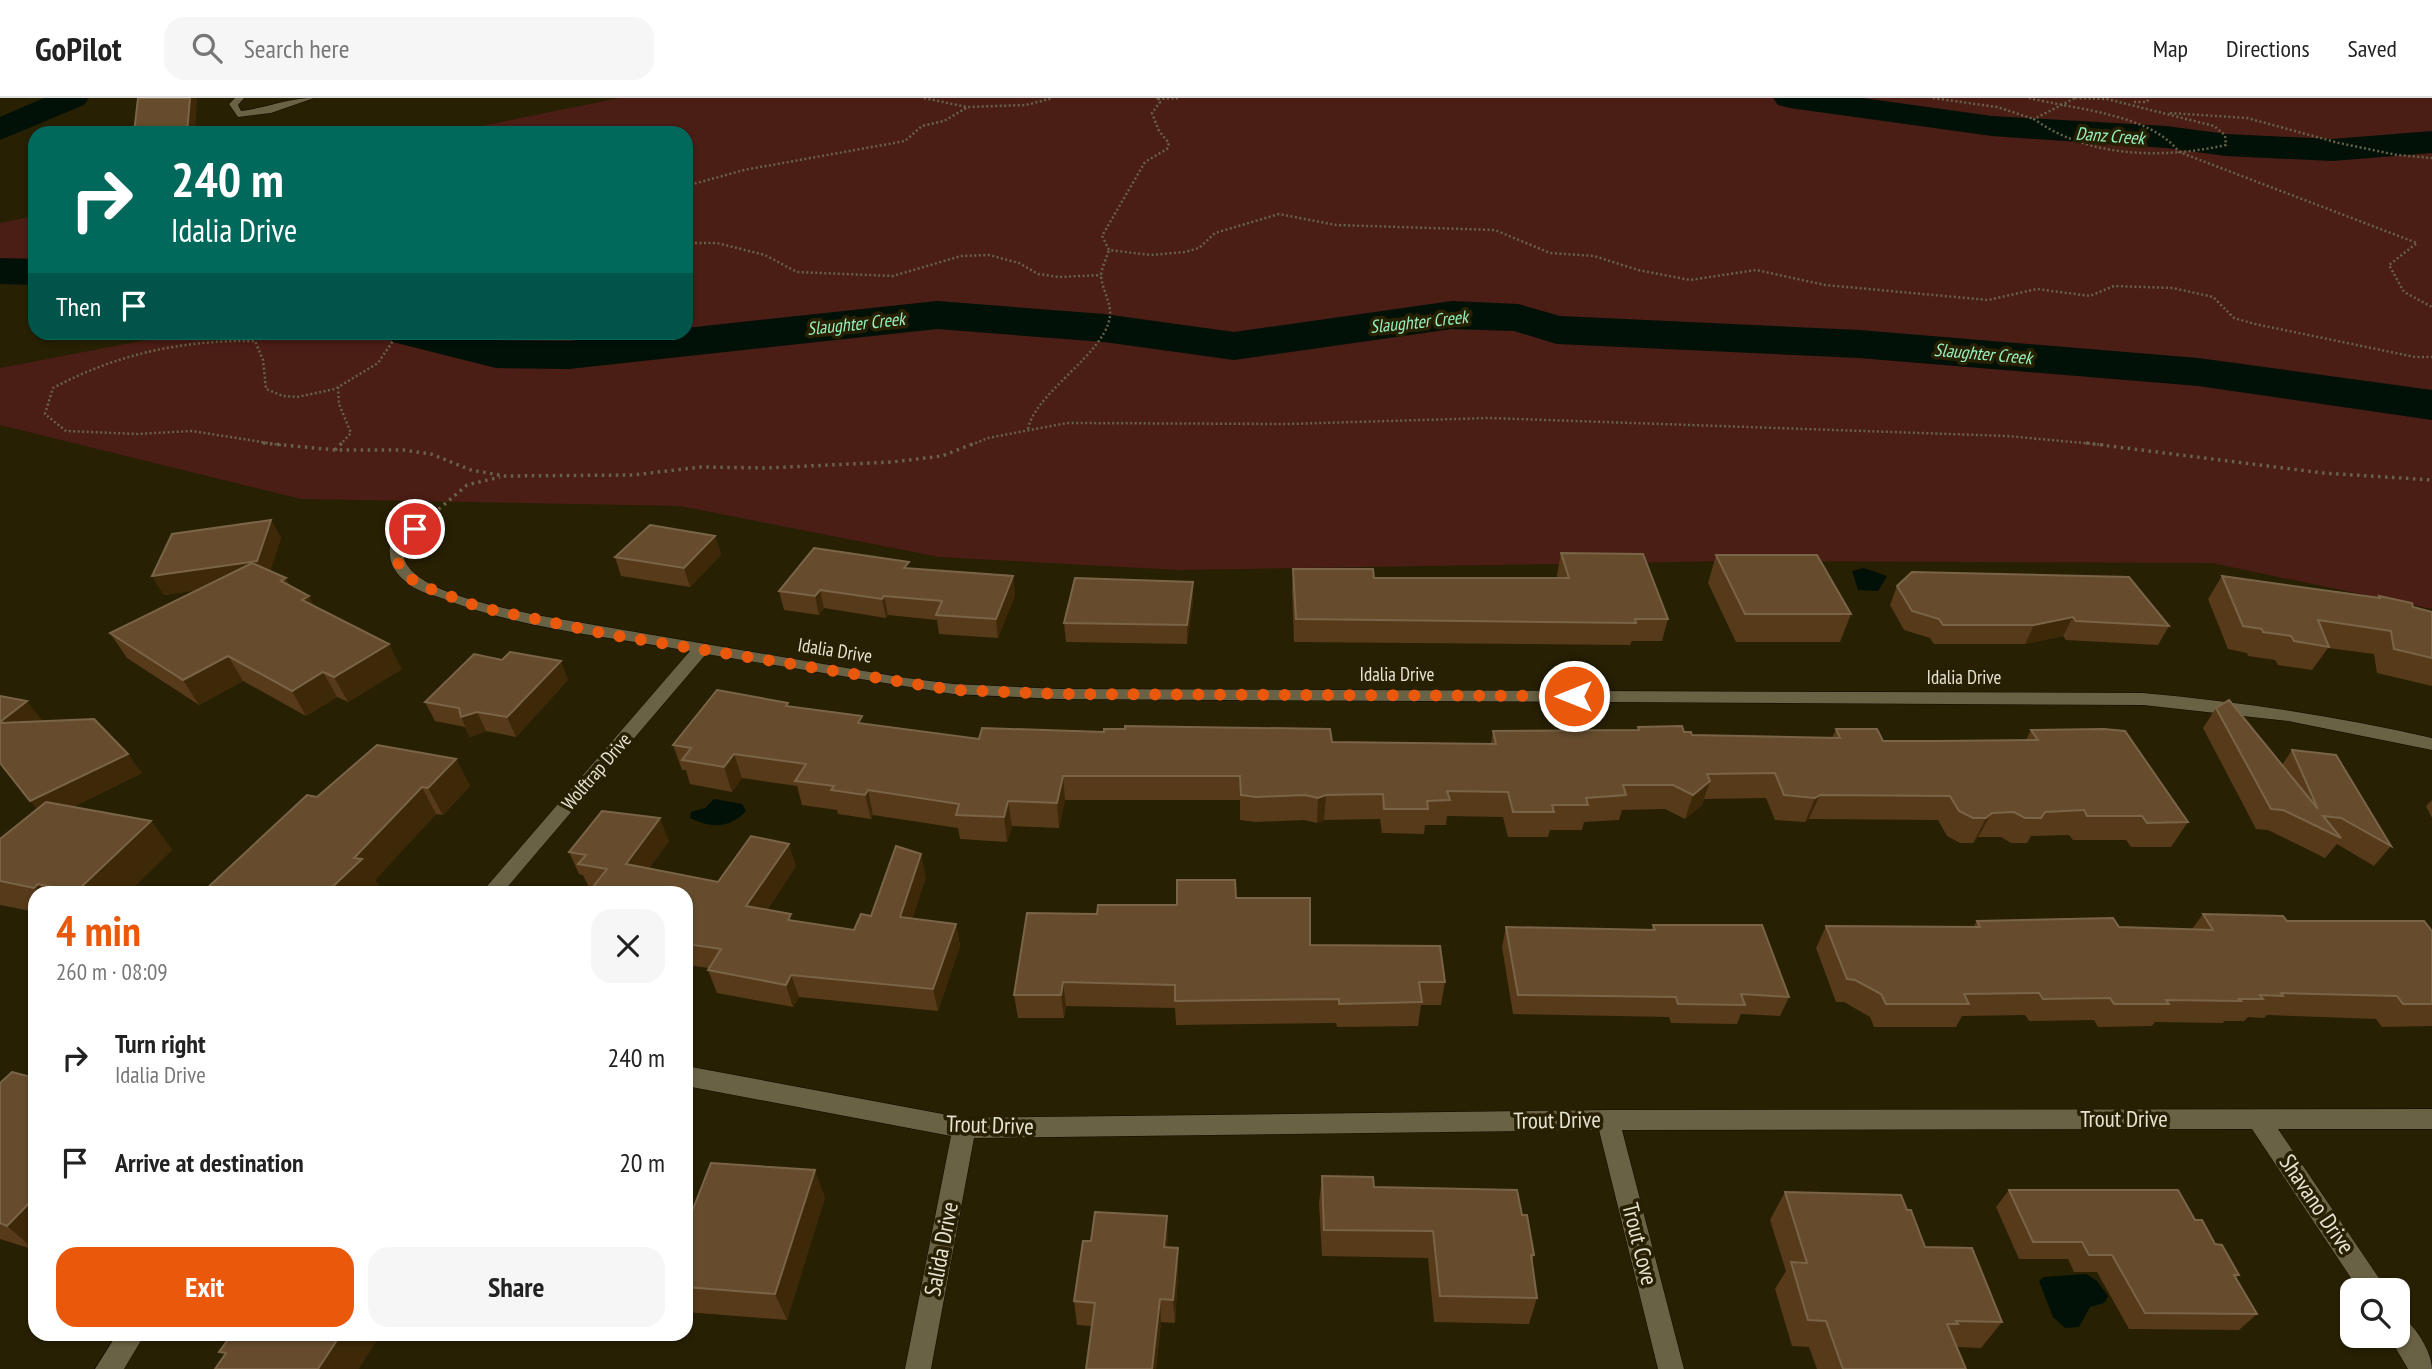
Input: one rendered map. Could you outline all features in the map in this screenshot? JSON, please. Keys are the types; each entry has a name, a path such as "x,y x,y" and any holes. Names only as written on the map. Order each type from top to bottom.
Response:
{"street":[{"path":"240,98 233,104 238,114 271,110 310,98"},
{"name":"Idalia Drive","path":"397,545 396,559 403,571 417,584 457,599 549,623 953,690 1044,694 2143,699 2213,705 2324,721 2432,744"},
{"name":"Wolftrap Drive","path":"497,886 701,649"},
{"name":"Trout Drive","path":"693,1077 964,1128 1608,1120 2432,1119"},
{"name":"Shavano Drive","path":"2258,1119 2366,1278"},
{"name":"Trout Cove","path":"1608,1120 1671,1369"},
{"name":"Salida Drive","path":"918,1369 964,1128"},
{"path":"108,1369 127,1341"},
{"path":"2410,1348 2423,1369"}],"path":[{"path":"924,98 968,107 1026,105 1053,98"},
{"path":"1028,429 1030,416 1038,403 1060,386 1088,357 1111,319 1108,289 1101,275 1109,250 1101,236 1145,162 1167,149 1169,143 1159,131 1152,113 1160,102 1157,99 1179,98"},
{"path":"1933,98 1997,107 2034,119 2056,134 2113,150 2179,152 2226,145 2225,135 2214,126 2130,102"},
{"path":"2029,98 2143,126 2171,139 2179,152 2417,243 2389,265 2394,283 2417,301 2432,307"},
{"path":"2034,119 2047,110 2063,106 2075,99 2147,102 2149,98"},
{"path":"693,184 744,170 905,141 922,126 944,121 968,107"},
{"path":"2170,113 2246,118 2339,144 2397,156 2432,159"},
{"path":"1109,250 1151,255 1185,252 1199,248 1215,233 1279,214 1336,225 1477,228 1507,233 1523,243 1550,253 1594,256 1638,270 1690,280 1756,270 1825,285 1988,300 2017,296 2037,289 2090,296 2114,286 2143,285 2191,290 2213,297 2234,317 2255,324 2284,327 2415,357 2432,357"},
{"path":"693,243 717,243 765,255 797,272 893,276 961,256 989,256 1019,263 1038,274 1059,277 1101,275"},
{"path":"204,340 147,349 82,371 53,388 45,414 66,431 138,434 192,431 335,450 355,448 412,452 442,458 471,470 505,476 633,475 701,467 766,468 892,462 942,456 988,438 1067,423 1287,424 1411,418 1621,421 1689,427 2025,437 2323,473 2432,480"},
{"path":"232,340 255,341 265,359 263,374 266,389 284,397 338,387 358,378 380,362 390,340"},
{"path":"335,450 351,433 340,404 338,387"},
{"path":"397,545 449,497 467,485 505,476"}],"shaded area":[{"path":"619,98 2432,98 2432,609 2212,563 1740,561 1179,570 939,557 680,506 301,499 0,425 0,368 146,340 693,340 693,126 481,126"},
{"path":"28,217 28,275 0,273 0,223"},
{"path":"1864,568 1887,576 1878,591 1858,590 1852,571"},
{"path":"714,799 742,804 746,811 733,821 720,825 705,824 690,818 691,812 705,808"},
{"path":"2086,1274 2097,1281 2108,1296 2104,1303 2090,1307 2079,1327 2065,1328 2053,1317 2039,1281 2044,1277"}],"building":[{"path":"138,98 190,98 188,126 135,126"},
{"path":"271,520 257,561 152,576 172,534"},
{"path":"650,525 715,536 684,568 615,557"},
{"path":"814,548 909,562 904,568 1013,576 996,619 936,615 942,601 884,596 882,599 820,590 815,596 779,591"},
{"path":"1561,553 1643,554 1668,619 1635,619 1636,623 1296,619 1293,569 1373,569 1374,578 1569,578"},
{"path":"1716,555 1817,555 1851,614 1745,614"},
{"path":"252,563 286,578 281,581 309,596 302,600 389,644 334,677 323,672 292,691 228,656 183,680 110,633"},
{"path":"1912,572 2129,577 2169,626 2076,621 2073,617 2034,625 1943,625 1939,619 1912,611 1897,586"},
{"path":"2222,576 2380,598 2379,596 2412,603 2413,607 2432,612 2432,658 2394,649 2391,631 2318,620 2329,647 2294,641 2291,636 2243,626"},
{"path":"1075,578 1193,582 1187,625 1064,623"},
{"path":"510,652 561,661 507,717 477,712 461,717 459,708 425,702 474,654 502,660"},
{"path":"717,690 788,703 786,706 862,716 858,723 979,739 982,728 1104,732 1104,729 1125,729 1125,726 1330,729 1332,742 1496,744 1493,731 1639,730 1638,727 1682,726 1684,732 1691,732 1692,735 1840,738 1836,729 1877,729 1883,741 2038,740 2031,730 2104,729 2125,731 2188,822 2147,823 2142,816 2087,816 2084,810 2045,812 2041,818 2025,818 2014,812 1992,813 1986,818 1973,818 1959,811 1950,796 1820,795 1815,798 1784,795 1775,773 1707,774 1710,781 1693,795 1673,785 1623,785 1626,795 1586,798 1588,805 1552,805 1554,812 1513,812 1508,792 1447,791 1450,800 1427,801 1428,809 1384,809 1383,794 1326,795 1318,798 1305,795 1241,795 1240,776 1063,776 1057,803 1008,801 1004,817 956,815 959,804 868,790 865,795 831,790 834,786 795,781 806,764 734,754 724,767 682,760 691,748 673,745"},
{"path":"0,696 27,701 0,722"},
{"path":"2229,700 2318,809 2292,750 2336,755 2391,846 2341,818 2323,816 2341,838 2283,810 2271,809 2216,708"},
{"path":"94,719 128,754 30,801 0,763 0,723"},
{"path":"377,745 456,759 428,788 422,787 354,858 362,859 333,886 209,886 307,795 317,797"},
{"path":"46,802 151,821 82,886 38,884 28,887 0,881 0,839"},
{"path":"602,811 660,818 626,864 718,882 751,836 789,844 746,906 791,914 788,920 854,930 861,914 871,916 896,846 921,854 900,917 956,924 933,989 791,975 786,985 708,970 721,949 693,945 693,886 594,886 607,869 578,864 586,855 569,852"},
{"path":"1177,880 1235,880 1236,898 1310,898 1310,945 1440,946 1445,982 1419,982 1422,1002 1339,1004 1339,999 1175,1001 1175,985 1063,982 1061,995 1014,995 1027,913 1097,914 1098,905 1177,905"},
{"path":"2203,914 2283,916 2287,921 2424,921 2432,931 2432,1004 2403,1004 2397,996 2281,993 2283,996 2260,995 2263,999 2239,999 2241,1001 2166,1000 2169,1004 2114,1004 2110,998 2043,999 2039,993 1964,994 1969,1004 1886,1004 1881,994 1855,980 1847,979 1826,926 1980,927 1977,921 2113,918 2119,927 2213,930"},
{"path":"1653,925 1762,925 1789,997 1741,994 1745,1005 1678,1004 1676,997 1518,995 1506,927 1655,930"},
{"path":"12,1072 28,1076 28,1204 7,1226 0,1223 0,1083"},
{"path":"711,1163 815,1170 775,1294 693,1288 693,1209"},
{"path":"1322,1176 1373,1177 1374,1187 1517,1190 1522,1215 1527,1215 1534,1255 1531,1255 1537,1298 1440,1296 1433,1231 1324,1230"},
{"path":"2009,1190 2178,1190 2195,1220 2202,1220 2215,1244 2222,1245 2239,1275 2234,1275 2257,1314 2145,1313 2112,1255 2089,1255 2082,1242 2033,1242"},
{"path":"1785,1192 1901,1195 1907,1210 1911,1210 1925,1247 1972,1248 2002,1322 1956,1321 1958,1324 1947,1324 1966,1369 1843,1369 1826,1321 1808,1320 1791,1262 1807,1263"},
{"path":"1095,1212 1167,1216 1164,1247 1178,1248 1173,1300 1160,1299 1152,1369 1086,1369 1095,1303 1074,1301 1083,1241 1091,1241"},
{"path":"227,1341 336,1341 318,1369 215,1369 226,1353 219,1352"}],"waterway":[{"name":"Slaughter Creek","path":"0,130 72,98"},
{"name":"Danz Creek","path":"1790,98 1992,126 2166,137 2226,145 2332,150 2432,142"},
{"name":"Slaughter Creek","path":"0,271 28,272"},
{"name":"Slaughter Creek","path":"441,340 496,354 569,355 937,315 1104,328 1234,346 1452,315 1518,318 1557,330 1859,344 2198,372 2432,405"}],"route":[{"path":"415,529 397,545 396,559 403,571 417,584 479,607 611,635 953,690 1058,694 1574,696"}]}
